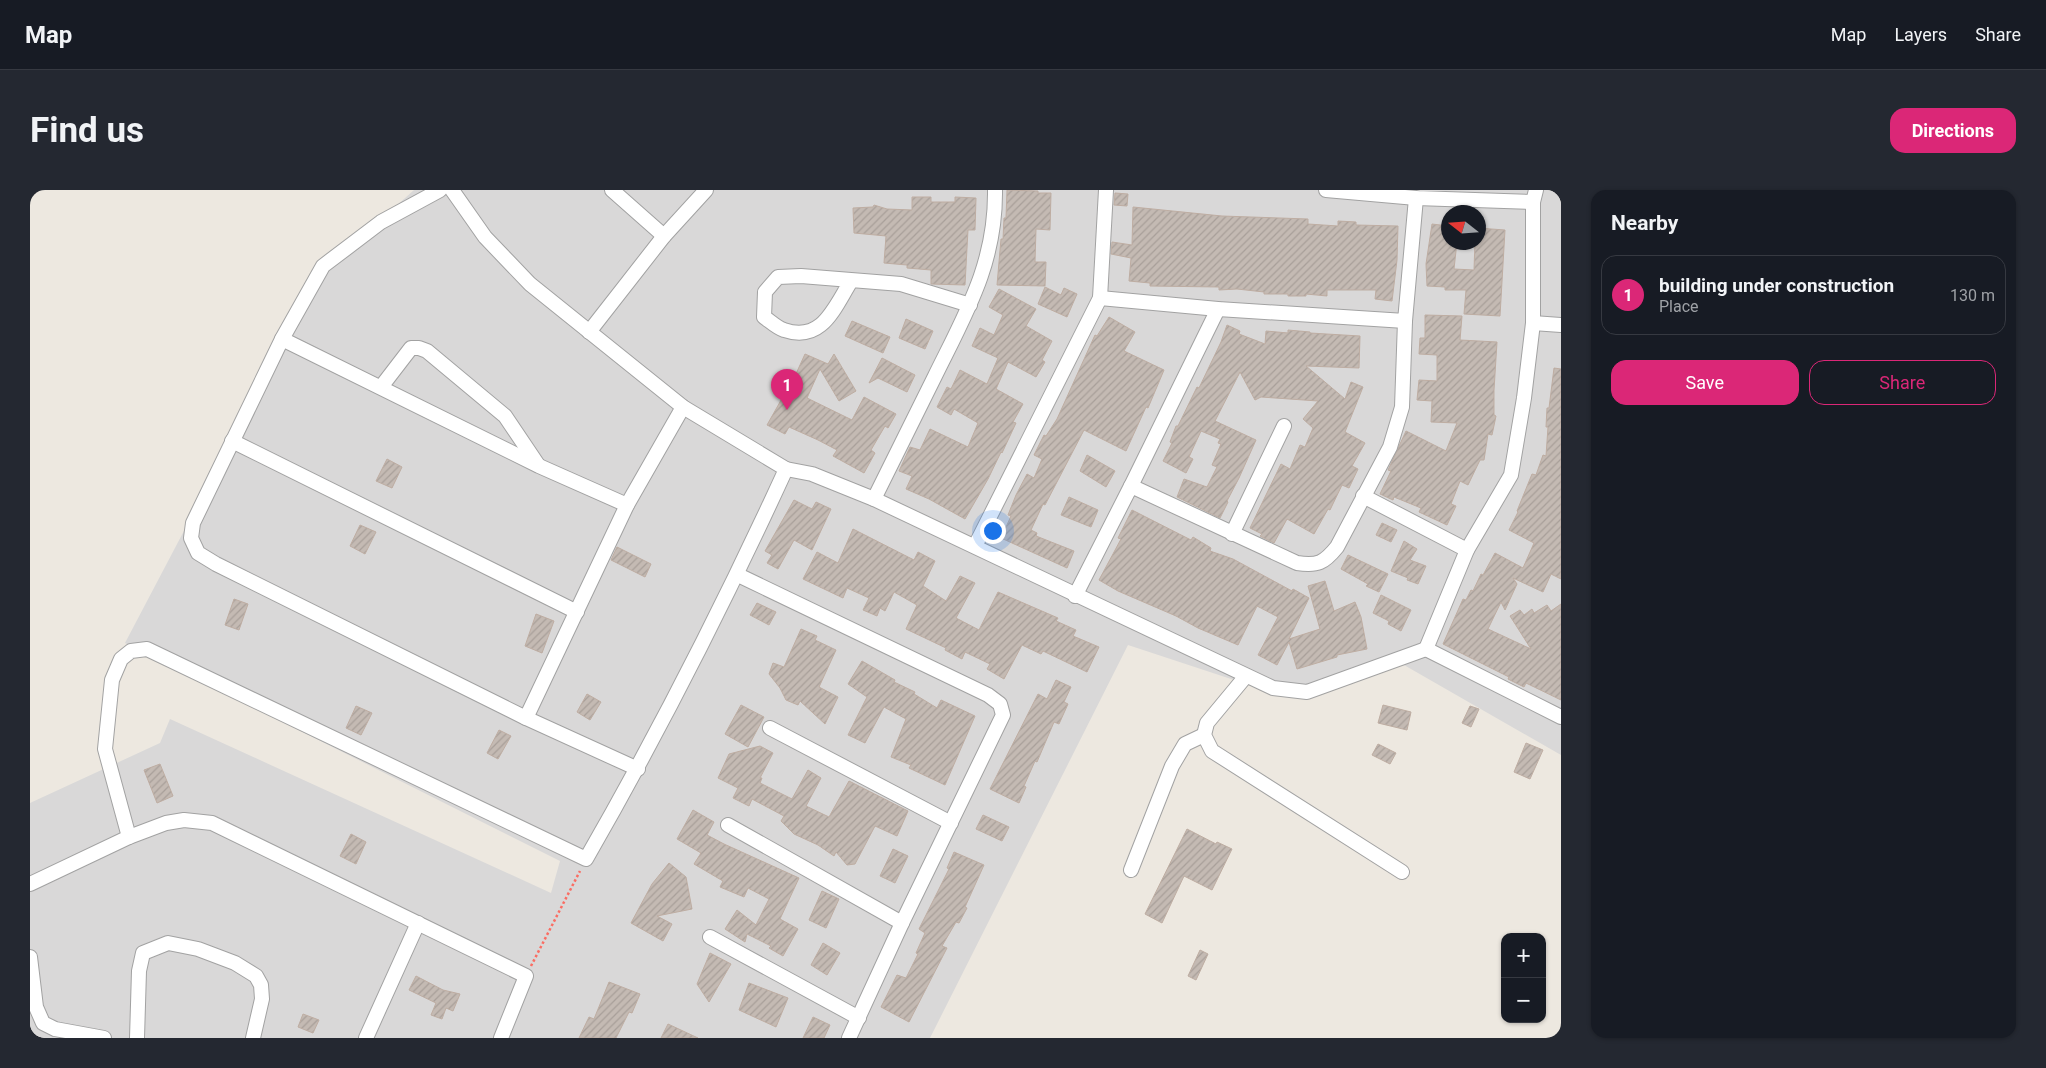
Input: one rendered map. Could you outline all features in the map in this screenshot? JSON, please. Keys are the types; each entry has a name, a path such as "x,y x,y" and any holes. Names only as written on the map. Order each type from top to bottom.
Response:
{"street":[{"path":"440,190 381,222 323,266 282,340 232,441 193,523 191,538 198,553 216,564 526,718 638,769"},
{"path":"452,190 485,237 530,284 683,407 786,468 812,474 874,499 975,546 1075,596 1273,688 1307,692 1426,649 1561,717"},
{"path":"612,190 664,236"},
{"path":"589,332 664,236 706,190"},
{"path":"874,499 970,305 984,270 995,214 994,190"},
{"path":"975,546 1100,298 1106,190"},
{"path":"1322,190 1416,198 1534,196 1532,324 1524,398 1511,474 1467,550 1426,649"},
{"path":"1131,486 1297,563 1311,565 1326,560 1337,547 1390,447 1402,407 1405,321 1416,198"},
{"path":"851,281 825,323 805,334 782,330 764,317 765,292 778,277 801,276 901,284 970,305"},
{"path":"1100,298 1218,310 1405,321"},
{"path":"1075,596 1218,310"},
{"path":"1532,324 1561,325"},
{"path":"282,340 539,466 627,505"},
{"path":"381,387 411,348 427,351 505,416 539,466"},
{"path":"526,718 627,505 683,407"},
{"path":"1232,534 1284,426"},
{"path":"232,441 577,612"},
{"path":"129,837 105,749 112,680 121,659 131,651 147,649 586,859 638,769 738,575 786,468"},
{"path":"1363,496 1467,550"},
{"path":"738,575 979,691 1000,704 1004,715 902,923 850,1038"},
{"path":"1246,676 1206,723 1204,735 1212,751 1402,872"},
{"path":"770,728 950,823"},
{"path":"1131,870 1176,759 1185,744 1204,735"},
{"path":"30,884 129,837 166,823 184,820 212,823 526,976 500,1038"},
{"path":"728,825 902,923"},
{"path":"366,1038 418,923"},
{"path":"710,937 859,1018"},
{"path":"137,1038 139,971 143,954 168,943 198,949 235,963 256,976 262,985 262,999 253,1038"},
{"path":"30,958 36,1007 43,1022 55,1029 104,1038"}],"path":[{"path":"526,976 586,859"}],"shaded area":[{"path":"414,190 1561,190 1561,755 1404,665 1283,696 1128,645 930,1038 30,1038 30,803 160,743 170,719 551,893 560,861 125,643 318,276"}],"building":[{"path":"1007,190 1051,193 1050,230 1036,229 1035,262 1046,262 1045,286 997,285 1001,239 1003,239 1004,218 1006,218"},
{"path":"1115,193 1128,194 1127,206 1114,205"},
{"path":"912,197 931,197 931,202 955,202 955,197 976,198 975,230 968,230 965,285 931,284 931,270 907,268 907,265 884,263 886,236 854,233 853,208 873,207 874,205 887,209 912,210"},
{"path":"1133,207 1222,216 1308,219 1308,224 1338,226 1338,221 1356,222 1356,225 1398,226 1397,260 1392,301 1375,299 1376,290 1327,290 1327,296 1306,294 1306,296 1288,296 1288,294 1264,294 1264,292 1237,289 1219,290 1219,287 1150,286 1150,283 1129,281 1131,258 1111,254 1112,242 1132,245"},
{"path":"1432,224 1441,225 1441,250 1456,250 1454,269 1474,270 1475,250 1486,250 1486,229 1505,230 1500,316 1464,314 1466,290 1445,290 1445,287 1427,286 1426,264"},
{"path":"1045,287 1061,295 1064,288 1077,294 1067,317 1038,304"},
{"path":"999,289 1036,309 1026,326 1052,341 1042,360 1045,362 1036,377 1008,362 996,389 1023,404 1013,422 1016,423 1002,453 965,519 929,499 906,489 912,476 899,471 910,447 920,450 930,429 968,447 978,423 954,409 951,415 937,407 947,387 951,389 960,370 987,384 998,358 972,346 980,328 994,335 1003,315 989,307"},
{"path":"1425,315 1462,316 1460,340 1497,342 1494,390 1494,415 1496,416 1492,435 1488,434 1484,460 1480,460 1468,485 1460,481 1451,504 1456,506 1447,525 1419,512 1421,508 1394,497 1393,500 1380,494 1391,471 1388,470 1406,431 1446,451 1457,423 1431,422 1432,401 1417,400 1419,380 1437,381 1437,355 1419,354 1420,338 1425,338"},
{"path":"1109,317 1135,332 1124,351 1164,370 1148,408 1146,407 1126,451 1084,430 1045,505 1043,504 1031,530 1037,533 1036,536 1074,551 1067,568 1001,538 1011,516 1008,515 1016,495 1027,474 1034,478 1042,459 1034,455 1044,435 1046,436 1057,419 1095,335 1097,336"},
{"path":"906,319 933,331 925,349 899,338"},
{"path":"852,321 890,337 883,353 845,336"},
{"path":"1227,325 1240,331 1239,334 1265,344 1266,331 1288,333 1288,330 1360,336 1359,368 1306,366 1345,399 1351,382 1363,387 1345,432 1365,443 1352,466 1358,469 1349,488 1342,485 1330,510 1328,509 1314,534 1287,519 1274,543 1250,528 1281,464 1290,469 1300,445 1305,447 1313,428 1303,419 1318,401 1261,397 1255,400 1240,372 1215,421 1256,440 1220,518 1177,497 1184,479 1207,487 1217,467 1212,465 1221,444 1218,443 1220,439 1201,431 1189,457 1193,459 1186,473 1163,461 1172,443 1170,442 1176,426 1178,426 1197,387 1199,388"},
{"path":"805,354 828,364 834,354 856,391 839,401 820,369 807,398 852,420 864,397 896,414 888,428 885,426 871,450 875,453 864,473 833,456 837,450 818,440 789,427 785,434 767,425 790,387"},
{"path":"882,358 915,375 907,392 878,378 869,383"},
{"path":"1554,368 1561,369 1561,579 1551,574 1543,592 1513,578 1517,584 1505,610 1501,602 1488,629 1531,649 1510,616 1520,610 1524,615 1532,609 1534,613 1547,605 1551,611 1561,604 1561,700 1526,683 1524,687 1508,679 1509,677 1443,644 1463,599 1466,600 1471,590 1473,591 1481,574 1483,575 1495,553 1523,568 1534,543 1509,530 1532,474 1536,475 1543,455 1546,456 1547,408 1549,408"},
{"path":"1087,455 1115,471 1106,487 1080,471"},
{"path":"387,459 402,467 392,488 376,481"},
{"path":"1069,497 1098,510 1091,527 1061,515"},
{"path":"794,500 812,509 816,502 831,509 812,550 794,540 778,569 767,563 772,555 765,551"},
{"path":"1132,510 1191,540 1193,537 1211,548 1210,551 1233,559 1292,591 1293,589 1309,598 1289,639 1320,629 1308,586 1325,581 1334,611 1355,602 1361,617 1367,649 1337,655 1337,657 1297,669 1289,642 1277,665 1258,655 1278,617 1257,606 1238,645 1118,591 1099,580 1121,539 1118,538"},
{"path":"1382,523 1397,530 1391,542 1376,535"},
{"path":"360,525 376,532 365,554 350,546"},
{"path":"853,529 914,560 918,552 935,561 923,586 946,601 960,576 975,583 956,618 979,630 998,592 1058,618 1056,621 1076,630 1073,636 1099,647 1087,672 1043,651 1041,654 1022,645 1004,679 987,669 990,664 965,652 962,659 945,650 946,648 906,629 917,605 894,592 885,611 880,608 877,616 863,610 869,598 847,588 843,598 803,579 817,552 838,563"},
{"path":"1404,541 1417,549 1410,560 1426,566 1418,584 1391,571"},
{"path":"617,547 651,564 645,577 611,560"},
{"path":"1348,555 1388,574 1379,592 1366,586 1368,584 1341,569"},
{"path":"1381,595 1411,610 1401,631 1388,624 1389,621 1373,613"},
{"path":"234,599 248,604 239,630 225,625"},
{"path":"757,603 776,612 769,625 750,615"},
{"path":"536,614 554,621 542,653 525,646"},
{"path":"801,629 817,636 815,640 836,650 819,687 838,697 825,724 800,701 798,705 786,700 780,688 769,674 773,663 784,667"},
{"path":"862,661 895,680 894,682 915,692 914,694 937,708 941,700 975,716 945,785 909,768 911,765 891,757 906,719 884,707 865,743 848,735 867,697 848,684"},
{"path":"1056,680 1071,687 1064,702 1068,704 1059,724 1054,722 1037,762 1035,761 1024,786 1026,787 1019,803 990,789 1038,694 1047,699"},
{"path":"587,694 601,702 590,720 577,712"},
{"path":"741,705 764,717 748,747 725,734"},
{"path":"1383,705 1411,712 1407,730 1378,723"},
{"path":"356,706 372,713 361,735 346,728"},
{"path":"1470,706 1479,709 1471,727 1462,723"},
{"path":"499,730 511,736 498,759 487,753"},
{"path":"1526,743 1543,750 1530,779 1514,772"},
{"path":"1378,744 1396,753 1390,764 1372,755"},
{"path":"760,746 773,753 760,778 762,778 760,783 792,799 808,770 821,778 806,806 829,817 849,781 908,811 897,836 875,826 855,864 847,865 836,852 834,856 818,845 794,834 781,821 784,816 752,799 749,806 733,798 738,788 718,778 729,754"},
{"path":"160,764 173,796 157,803 144,770"},
{"path":"693,810 714,822 707,835 799,878 780,919 798,929 783,956 769,948 771,946 747,934 745,942 725,929 737,910 756,925 769,899 748,888 744,897 720,887 723,881 694,864 701,853 677,839"},
{"path":"983,815 1009,827 1002,841 976,829"},
{"path":"1187,829 1216,844 1217,842 1232,849 1212,890 1184,876 1162,923 1145,914"},
{"path":"351,834 366,842 356,864 340,856"},
{"path":"893,849 908,856 895,883 880,876"},
{"path":"954,852 984,865 965,907 967,908 959,923 956,922 942,946 947,948 909,1022 881,1007 897,975 906,978 918,954 916,953 925,933 919,929 949,869 947,868"},
{"path":"669,863 686,877 692,909 657,916 672,924 663,941 631,923 652,884"},
{"path":"822,891 839,899 826,928 809,920"},
{"path":"823,943 840,953 827,975 811,965"},
{"path":"1200,950 1208,954 1196,980 1188,976"},
{"path":"710,953 731,964 709,1002 697,984"},
{"path":"416,976 443,990 460,994 453,1011 446,1008 442,1019 431,1015 436,1003 409,990"},
{"path":"609,982 640,994 632,1013 629,1012 616,1038 579,1038 589,1017 594,1019"},
{"path":"749,983 788,998 776,1027 739,1010"},
{"path":"303,1014 319,1020 313,1033 298,1027"},
{"path":"813,1017 830,1025 824,1038 803,1038"},
{"path":"668,1024 698,1038 661,1038"}],"place":[{"name":"building under construction","path":"787,410"}]}
